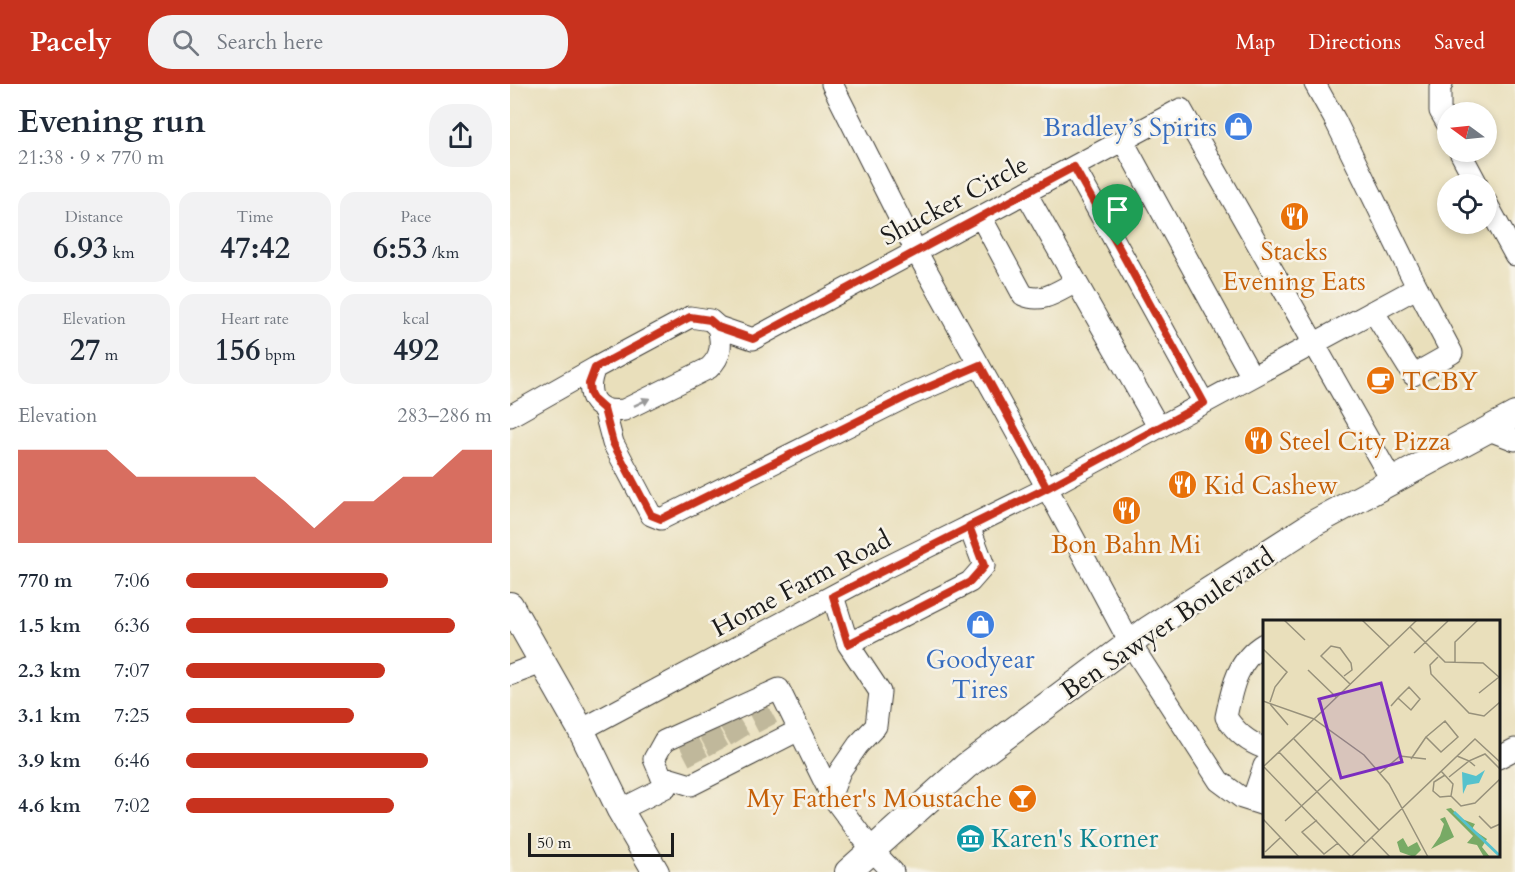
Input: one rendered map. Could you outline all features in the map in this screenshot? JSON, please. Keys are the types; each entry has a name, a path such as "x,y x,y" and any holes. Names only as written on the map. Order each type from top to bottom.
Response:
{"main road":[{"name":"Ben Sawyer Boulevard","path":"848,872 966,766 1149,629 1316,522 1515,415"},
{"path":"510,605 581,730 620,810 656,872"}],"street":[{"path":"832,84 916,251 1130,643 1220,781 1242,798 1258,803 1263,772"},
{"path":"1315,84 1452,353 1413,375 1373,311"},
{"path":"1440,102 1442,84"},
{"name":"Shucker Circle","path":"604,409 624,410 710,368 753,339 1181,109 1314,344"},
{"path":"1123,141 1252,376"},
{"path":"1074,167 1204,403"},
{"path":"1026,193 1158,428"},
{"path":"981,217 1023,295 1042,299 1076,282"},
{"path":"1497,222 1515,255"},
{"name":"Home Farm Road","path":"581,730 833,596 1047,488 1411,291 1416,285"},
{"path":"510,416 690,317 710,320 718,327 753,339"},
{"path":"716,362 721,339 718,327"},
{"path":"1314,344 1392,481"},
{"path":"595,368 589,384 590,393 604,409 613,443 651,515 661,519 910,395 980,365"},
{"path":"560,388 590,393"},
{"path":"1488,430 1515,440"},
{"path":"848,644 970,582 984,566 969,526"},
{"path":"831,795 840,771 876,726 880,692 848,644 833,596"},
{"path":"1263,645 1241,664 1233,684 1226,717 1235,731 1263,748"},
{"path":"510,675 542,663"},
{"path":"620,810 666,787 654,759 664,741 687,737 707,728 756,705 779,689 831,795 872,850 893,872"},
{"path":"661,776 691,785 704,770 772,736 799,730"},
{"path":"1500,757 1515,748"}],"tunnel":[{"path":"758,709 769,730"},
{"path":"729,722 742,743"},
{"path":"709,732 721,754"},
{"path":"689,742 700,763"}],"place":[{"name":"Bradley’s Spirits","path":"1238,127"},
{"name":"Stacks Evening Eats","path":"1294,217"},
{"name":"TCBY","path":"1381,381"},
{"name":"Steel City Pizza","path":"1258,441"},
{"name":"Kid Cashew","path":"1183,485"},
{"name":"Bon Bahn Mi","path":"1126,510"},
{"name":"Goodyear Tires","path":"980,625"},
{"name":"My Father's Moustache","path":"1023,798"},
{"name":"Karen's Korner","path":"970,838"}],"route":[{"path":"1118,246 1074,167 753,339 718,327 710,320 690,317 595,368 589,384 590,393 604,409 613,443 651,515 661,519 910,395 980,365 1047,488 969,526 984,566 970,582 848,644 833,596 883,569 1047,488 1204,403 1118,246"}]}
